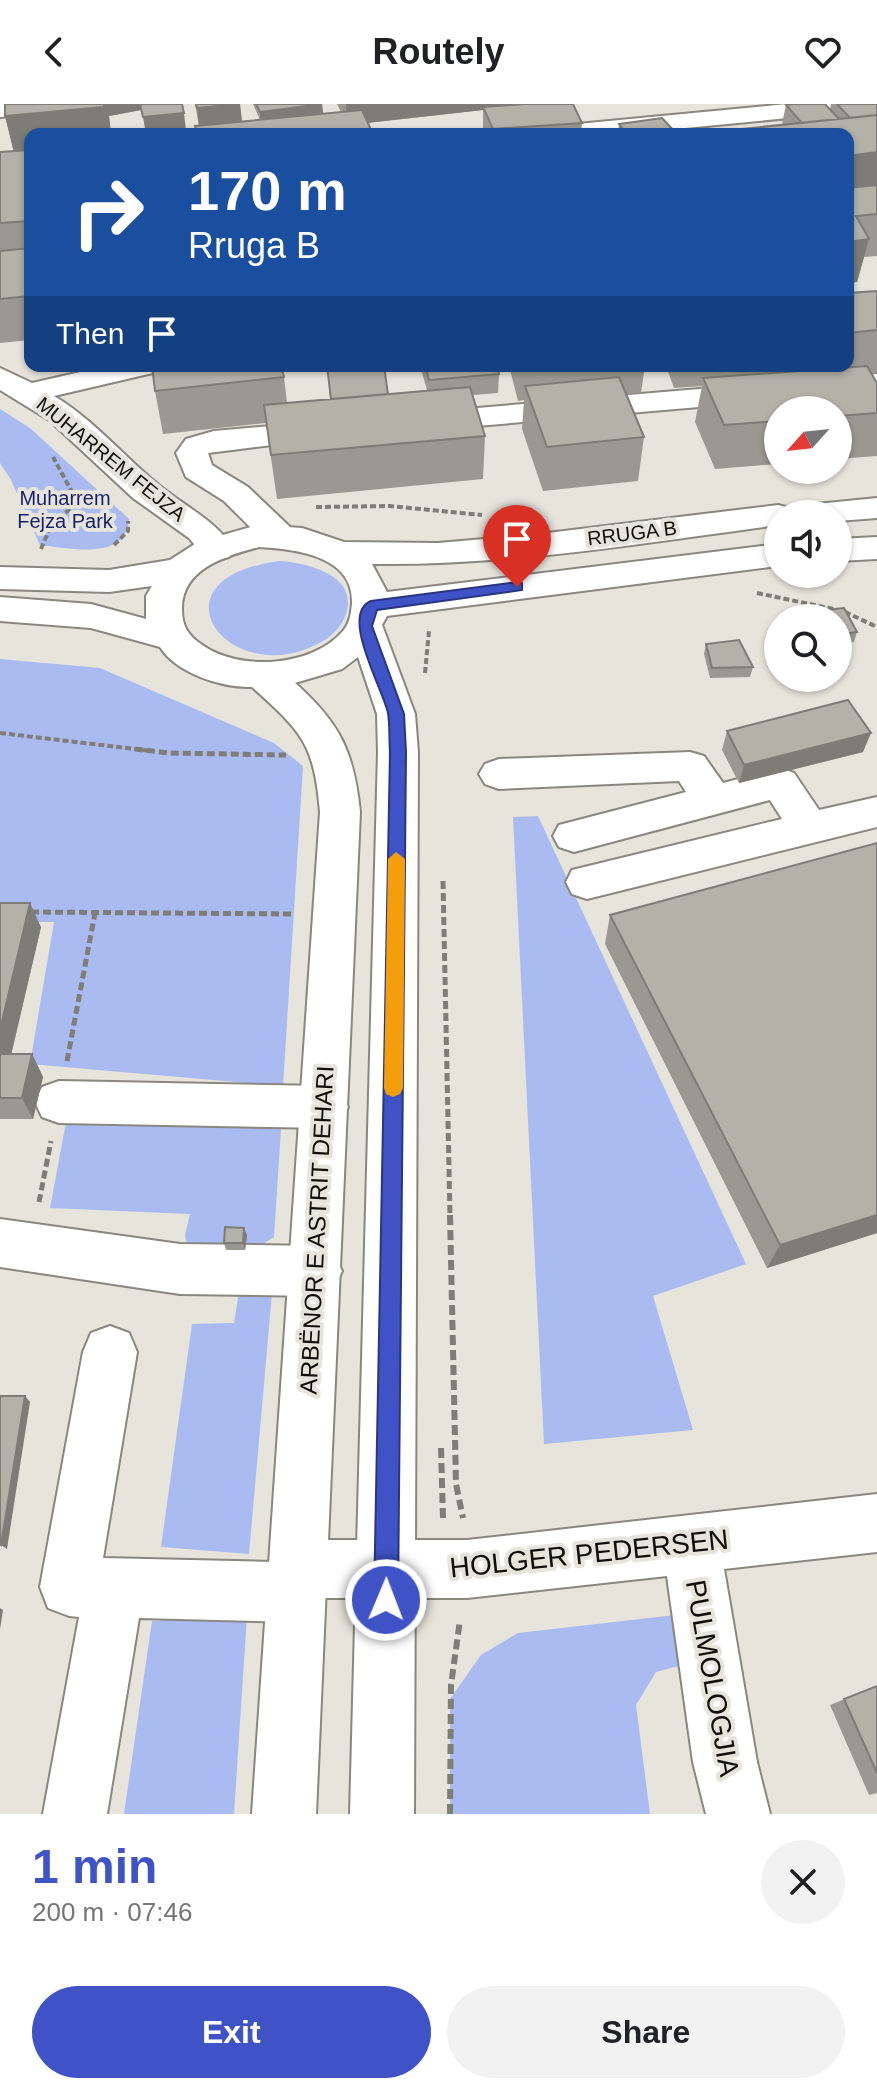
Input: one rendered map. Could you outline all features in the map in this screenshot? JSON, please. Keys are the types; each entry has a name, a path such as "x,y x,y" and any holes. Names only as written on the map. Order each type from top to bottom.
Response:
{"main road":[{"path":"0,110 59,104"},
{"path":"689,128 737,126 862,104"},
{"path":"29,393 120,372"},
{"name":"MUHARREM FEJZA","path":"0,377 60,413 145,491 201,530 217,549"},
{"path":"279,536 236,494 197,470 192,453 197,446 214,441 369,426 877,383"},
{"path":"852,510 877,508"},
{"name":"RRUGA B","path":"341,553 469,552 764,517"},
{"path":"368,616 349,645 325,660 295,671 241,674 208,666 181,651 163,624 162,601 169,583 179,570 200,555 245,538 279,536 313,541 341,553 354,562 367,579 368,616 396,714 398,752 382,1814"},
{"path":"852,557 877,548"},
{"path":"0,578 109,581 179,570"},
{"name":"RRUGA B","path":"368,616 764,570"},
{"path":"0,609 91,616 169,637"},
{"name":"ARBËNOR E ASTRIT DEHARI","path":"262,675 318,725 332,752 340,812 284,1814"},
{"path":"499,774 690,766 713,800"},
{"path":"574,836 780,783 809,828"},
{"path":"587,882 877,812"},
{"path":"59,1102 324,1107"},
{"path":"0,1243 180,1269 316,1271"},
{"name":"HOLGER PEDERSEN","path":"110,1352 69,1587 299,1580 386,1569 467,1569 877,1523"},
{"name":"PULMOLOGJIA","path":"691,1543 725,1762 738,1814"},
{"path":"75,1814 114,1588"}],"path":[{"path":"51,447 51,455 78,503"},
{"path":"24,506 111,502"},
{"path":"40,550 52,523 78,503"},
{"path":"425,677 428,636"},
{"path":"0,733 169,753 287,755"},
{"path":"443,875 456,1484 465,1528 467,1569 451,1685 450,1814"},
{"path":"16,912 334,914"}],"green space":[{"name":"Muharrem Fejza Park","path":"0,409 30,428 129,519 126,533 118,542 94,549 40,545 11,480 0,463"},
{"path":"280,561 316,568 338,581 348,601 343,621 328,638 293,653 261,654 235,645 216,629 209,609 215,589 238,572"},
{"path":"0,659 100,668 274,743 303,766 283,1086 30,1064 54,922 0,922"},
{"path":"538,816 746,1264 653,1296 693,1430 544,1444 513,817"},
{"path":"67,1117 260,1122 281,1129 274,1237 248,1254 187,1246 185,1235 190,1214 50,1208"},
{"path":"239,1292 272,1293 249,1554 161,1547 192,1324 234,1323"},
{"path":"684,1614 694,1662 656,1672 636,1705 650,1814 450,1814 450,1699 481,1655 518,1633"},
{"path":"247,1615 234,1814 124,1814 152,1621"}],"building":[{"path":"5,104 104,104 104,107 5,116"},
{"path":"140,104 182,104 184,113 143,117"},
{"path":"196,104 240,104 197,108"},
{"path":"256,104 322,104 260,112"},
{"path":"573,104 582,123 493,128 483,107"},
{"path":"825,104 839,119 802,123 786,105"},
{"path":"837,104 877,104 877,115 850,118"},
{"path":"362,110 370,128 196,128"},
{"path":"877,115 877,152 854,155 854,128 751,128"},
{"path":"662,118 671,128 622,128 619,124"},
{"path":"24,150 24,221 0,223 0,152"},
{"path":"877,185 877,214 856,216 869,239 854,241 854,187"},
{"path":"24,249 24,297 0,299 0,251"},
{"path":"877,291 877,330 854,332 854,293"},
{"path":"867,366 877,383 877,413 852,415 852,396 764,396 764,422 724,425 703,378 785,372 854,372 854,367"},
{"path":"153,372 283,372 284,377 155,391"},
{"path":"328,372 385,372 388,394 331,399"},
{"path":"427,372 499,374 429,380"},
{"path":"619,377 644,437 547,447 525,386"},
{"path":"470,387 485,436 271,455 264,405"},
{"path":"739,640 753,667 712,668 706,644"},
{"path":"848,700 871,733 744,765 727,731"},
{"path":"877,843 877,1215 780,1245 610,915"},
{"path":"0,903 30,903 0,1030"},
{"path":"0,1054 32,1054 22,1098 0,1098"},
{"path":"225,1227 244,1228 243,1243 224,1243"},
{"path":"0,1396 25,1396 1,1545 0,1544"},
{"path":"877,1686 877,1773 844,1699"}],"slow traffic":[{"path":"393,1088 396,859"}],"route":[{"path":"386,1600 398,752 396,714 365,626 371,606 517,587"}]}
